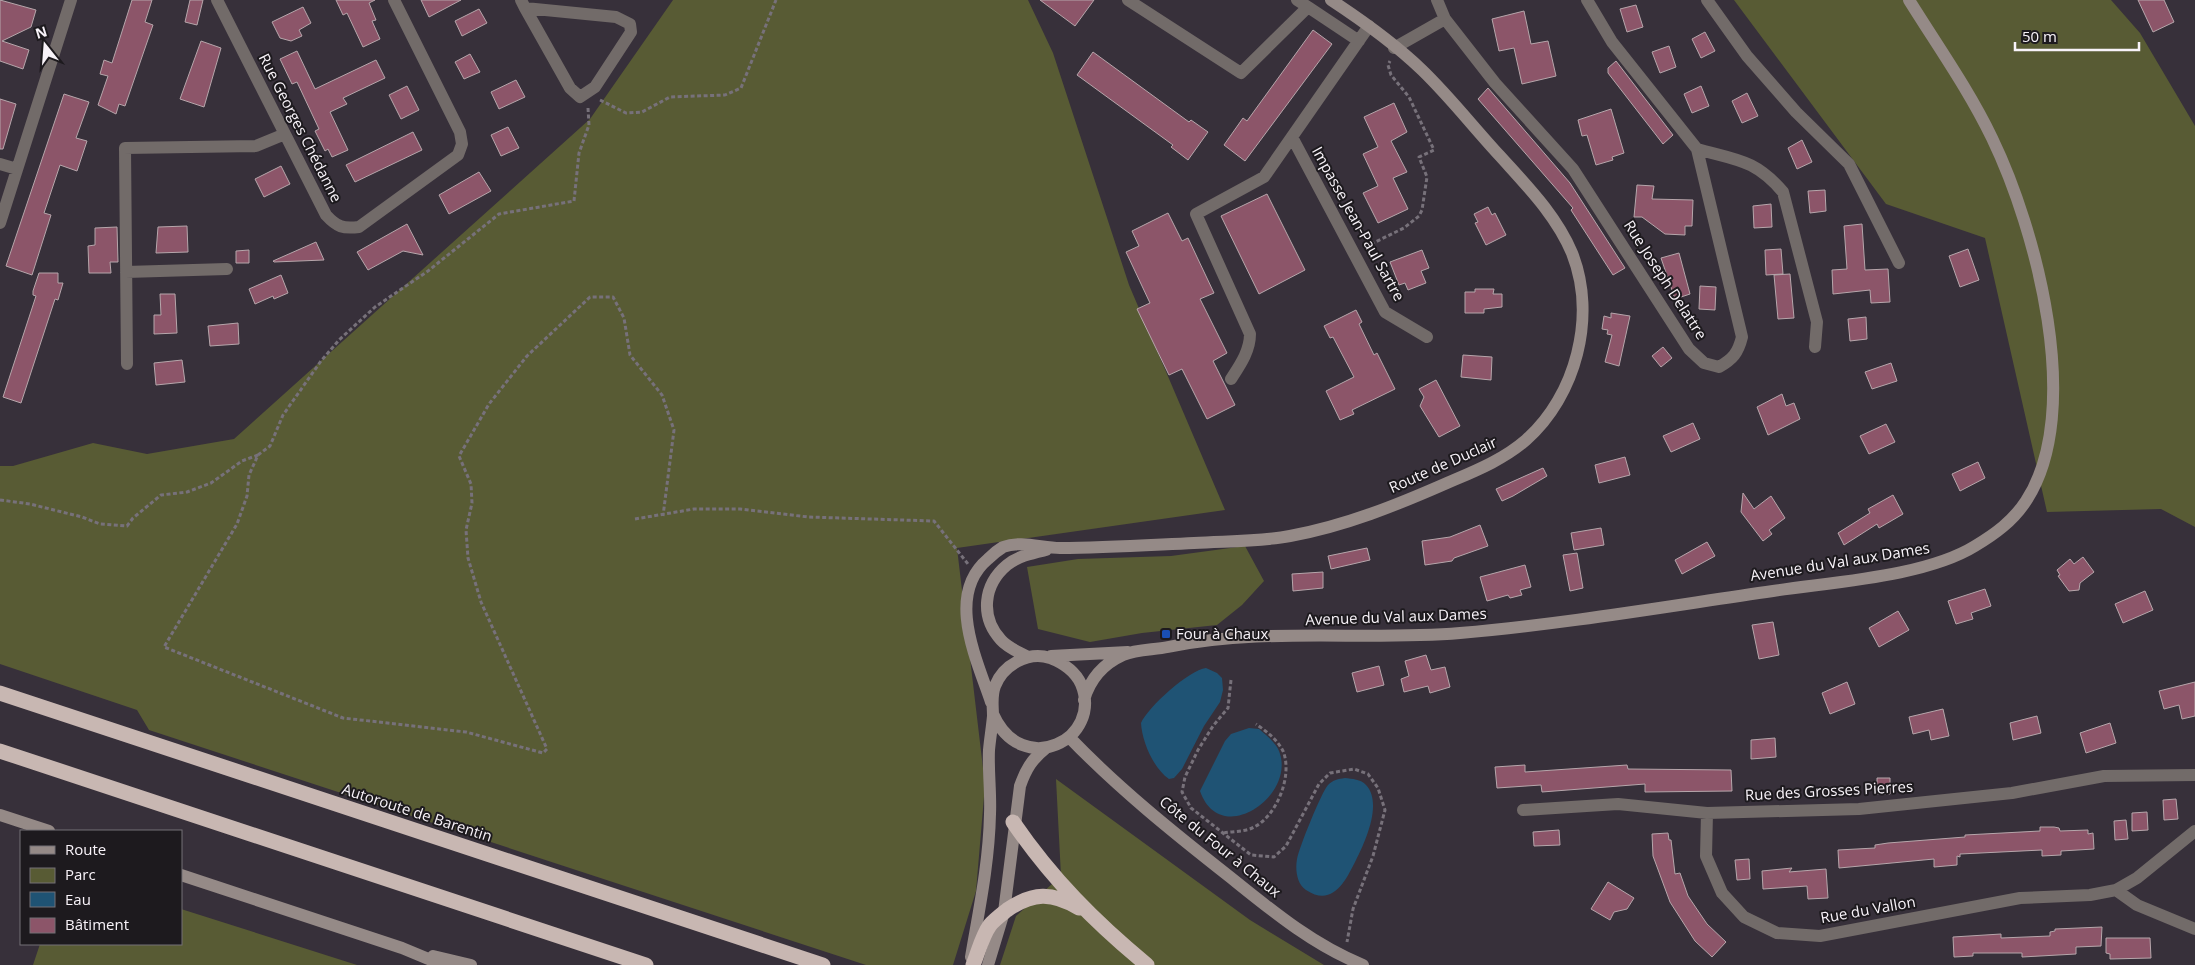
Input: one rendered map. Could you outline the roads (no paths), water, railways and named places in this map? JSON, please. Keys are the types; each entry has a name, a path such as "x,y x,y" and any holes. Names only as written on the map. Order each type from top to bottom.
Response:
{"highway":[{"name":"Autoroute de Barentin","path":"0,693 824,965"},
{"path":"0,750 646,965"},
{"path":"1014,822 1035,852 1087,912 1147,965"},
{"path":"974,965 990,926 1004,912 1030,897 1048,896 1065,900 1087,912"}],"main road":[{"name":"Route de Duclair","path":"992,708 974,655 966,604 969,585 975,573 983,562 1003,547 1022,544 1057,548 1270,539 1331,527 1368,516 1481,468 1509,453 1527,440 1551,412 1567,383 1580,342 1582,325 1581,292 1572,254 1561,232 1536,197 1422,70 1369,26 1332,0"},
{"name":"Avenue du Val aux Dames","path":"1046,657 1133,652 1180,644 1241,638 1461,633 1562,621 1882,575 1938,563 1955,557 2014,518 2036,483 2043,465 2053,425 2052,374 2042,285 2024,219 1992,138 1908,0"},
{"name":"Route de Duclair","path":"1028,657 1001,640 987,611 986,596 994,578 1008,564 1026,555 1057,548"},
{"name":"Avenue du Val aux Dames","path":"1084,700 1090,682 1106,666 1122,656 1133,652"},
{"path":"969,965 987,868 990,814 989,751 992,708 994,687 1002,673 1013,663 1028,657 1046,657 1060,662 1072,671 1081,684 1084,700 1083,713 1078,726 1069,737 1058,744 1046,748 1032,748 1013,741 998,727 992,708"},
{"name":"Côte du Four à Chaux","path":"1069,737 1106,773 1182,839 1288,923 1343,957 1363,965"},
{"path":"988,965 1004,912 1020,786 1025,770 1034,758 1046,748"},
{"path":"0,815 46,830"},
{"path":"182,875 402,948 443,965"},
{"path":"402,948 471,965"}],"street":[{"path":"0,223 71,0"},
{"name":"Rue Georges Chédanne","path":"217,0 326,216 335,225 344,229 359,227 458,155 462,144 460,132 394,0"},
{"path":"1128,0 1241,73 1302,4 1359,41"},
{"name":"Rue Joseph Delattre","path":"1437,0 1445,19 1495,83 1573,169 1689,349 1704,363 1719,367 1732,360 1739,350 1742,337 1697,149 1612,42 1587,0"},
{"path":"1707,0 1748,56 1796,112 1849,164 1899,263"},
{"path":"523,4 616,17 630,24 631,32 595,87 580,97 570,88 523,4"},
{"path":"1396,49 1445,19"},
{"path":"1232,379 1250,344 1250,334 1196,214 1264,177 1369,26"},
{"path":"126,364 125,148 256,146 284,134"},
{"name":"Impasse Jean-Paul Sartre","path":"1292,137 1385,312 1427,337"},
{"path":"1697,149 1751,164 1770,176 1783,192 1817,322 1815,347"},
{"path":"0,164 17,169"},
{"path":"126,272 227,269"},
{"name":"Rue des Grosses Pierres","path":"1523,810 1618,804 1707,813 1859,809 2012,793 2104,776 2195,775"},
{"name":"Rue du Vallon","path":"1707,813 1706,856 1722,893 1744,917 1778,933 1820,936 2020,898 2090,895 2116,890 2137,878 2195,831"},
{"path":"2116,890 2137,905 2195,929"}],"water":[{"path":"1206,668 1217,673 1222,678 1223,690 1220,702 1204,726 1182,769 1174,778 1169,779 1158,768 1149,754 1141,723 1152,708 1170,690 1190,675"},
{"path":"1249,728 1259,729 1278,748 1282,768 1277,784 1267,799 1254,810 1239,816 1223,816 1210,808 1200,791 1225,741 1231,734"},
{"path":"1345,778 1362,782 1371,793 1373,812 1371,822 1360,852 1343,883 1331,894 1324,896 1315,895 1306,890 1299,880 1296,868 1297,859 1320,798 1328,785 1338,779"}],"place":[{"name":"Four à Chaux","path":"1166,634"}]}
